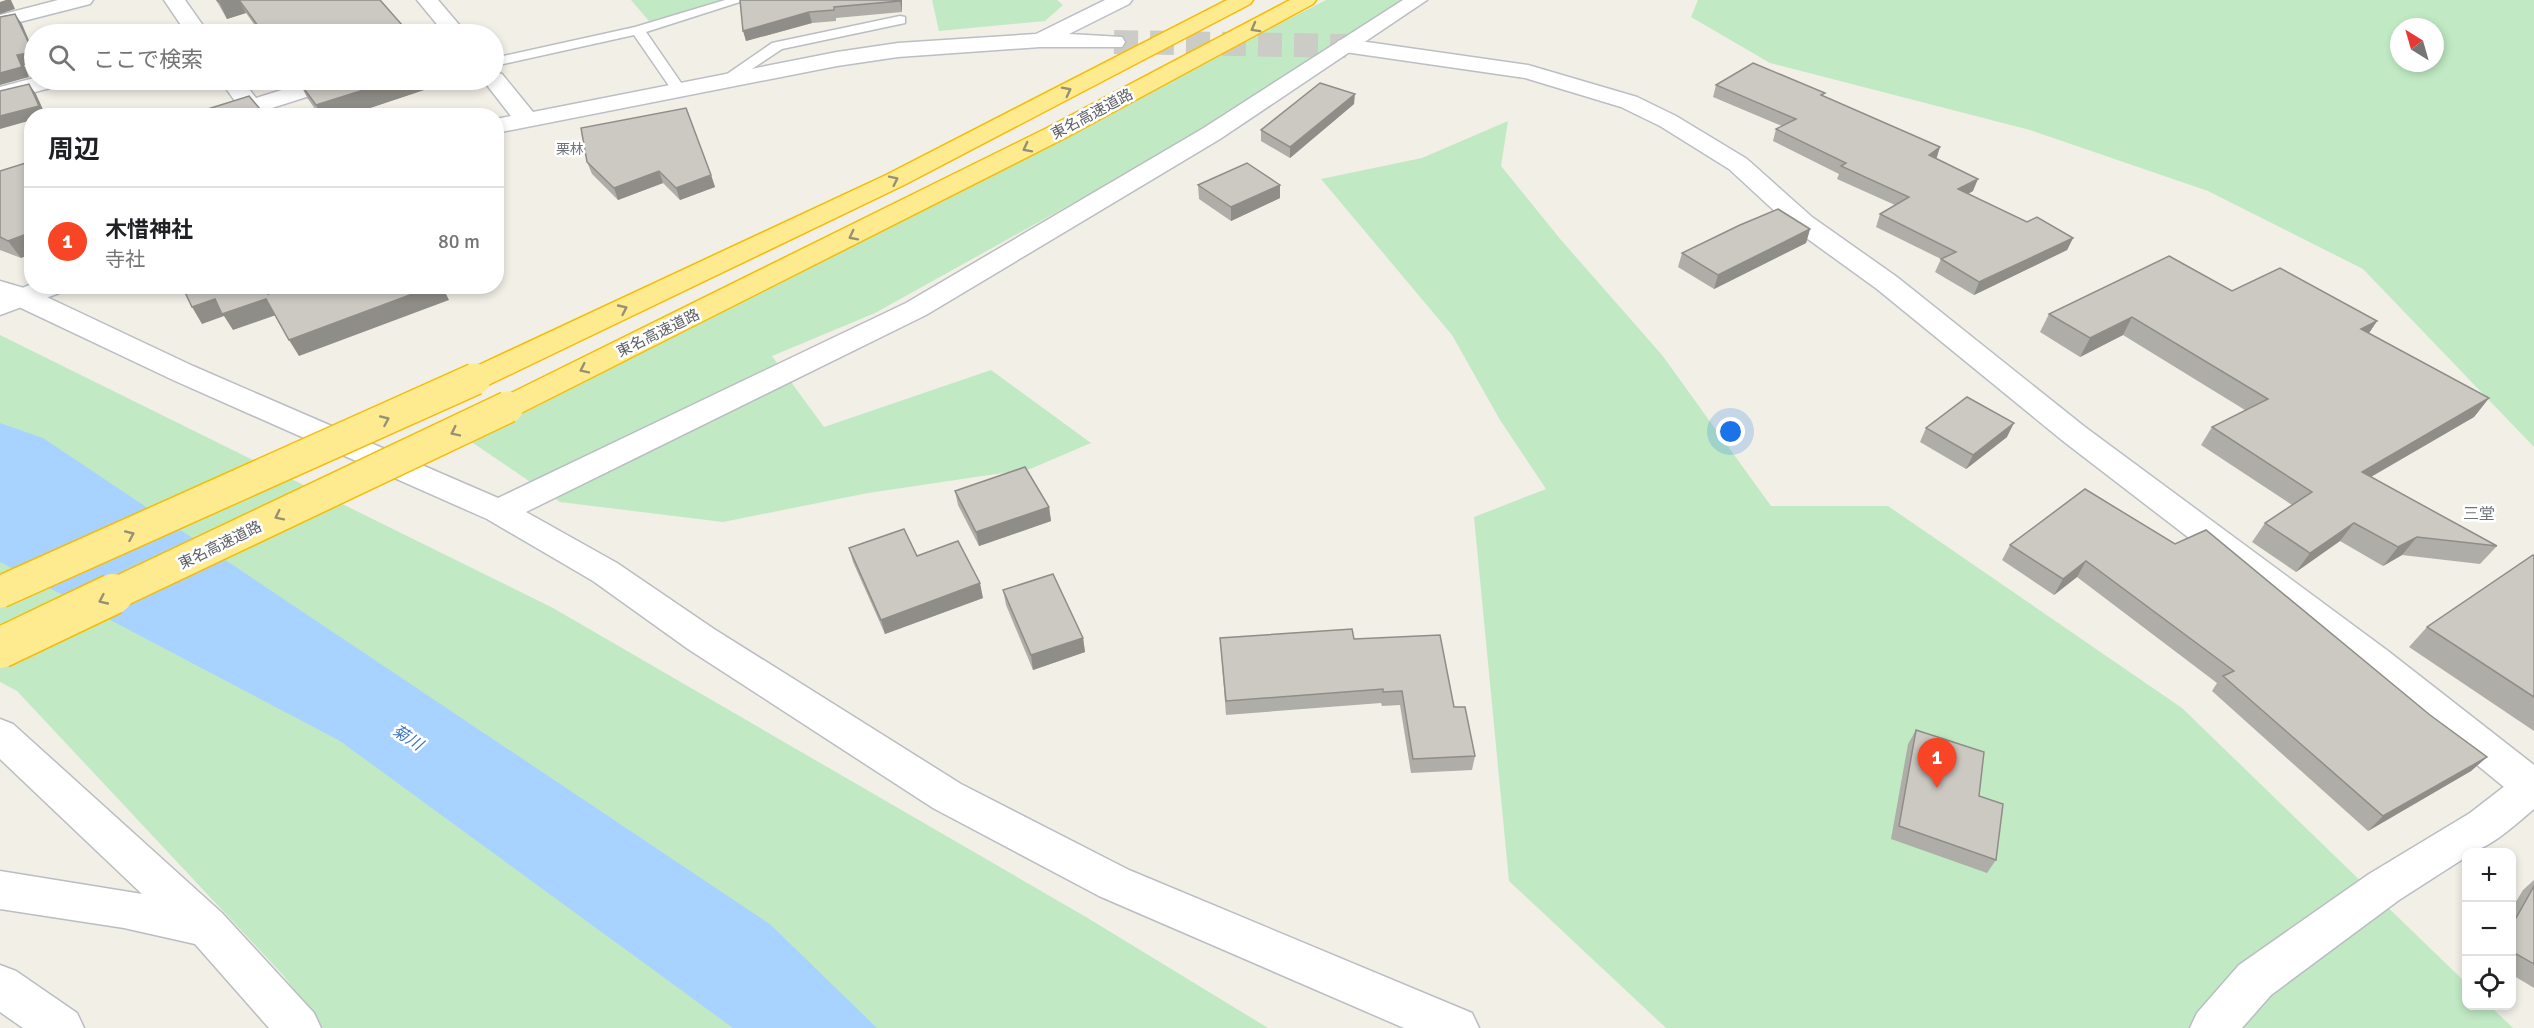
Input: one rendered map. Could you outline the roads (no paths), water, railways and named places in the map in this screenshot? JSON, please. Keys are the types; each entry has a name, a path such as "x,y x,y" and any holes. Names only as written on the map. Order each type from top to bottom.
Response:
{"highway":[{"name":"東名高速道路","path":"0,592 475,379 895,180 1243,0"},
{"name":"東名高速道路","path":"0,648 508,407 1056,133 1306,0"}],"street":[{"path":"0,21 82,0"},
{"path":"174,0 191,24"},
{"path":"427,0 447,24"},
{"path":"1040,39 1122,0"},
{"path":"499,512 916,309 1211,134 1417,0"},
{"path":"504,124 724,81 898,50 1040,39 1114,42"},
{"path":"1346,46 1528,72 1629,102 1668,121 1738,164 1803,223 1887,283 2073,434 2365,654 2533,788 2484,825 2384,887 2255,980 2214,1028"},
{"path":"0,94 24,88"},
{"path":"238,90 251,107"},
{"path":"248,108 305,90"},
{"path":"502,90 527,120"},
{"path":"0,268 13,295 183,373 499,512 605,572 719,651 947,796 1114,883 1456,1028"},
{"path":"0,735 207,927 298,1028"},
{"path":"0,890 124,909 207,927"},
{"path":"0,986 50,1026"}],"lane":[{"path":"504,60 639,30 739,0"},
{"path":"724,81 777,46 900,20"},
{"path":"639,30 679,90"}],"water":[{"name":"菊川","path":"0,423 43,438 771,925 877,1028 733,1028 340,741 0,562"}],"tunnel":[{"path":"1114,42 1346,46"}],"place":[{"name":"木惜神社","path":"1937,788"}],"district":[{"name":"栗林","path":"570,149"},
{"name":"三堂","path":"2479,513"}]}
